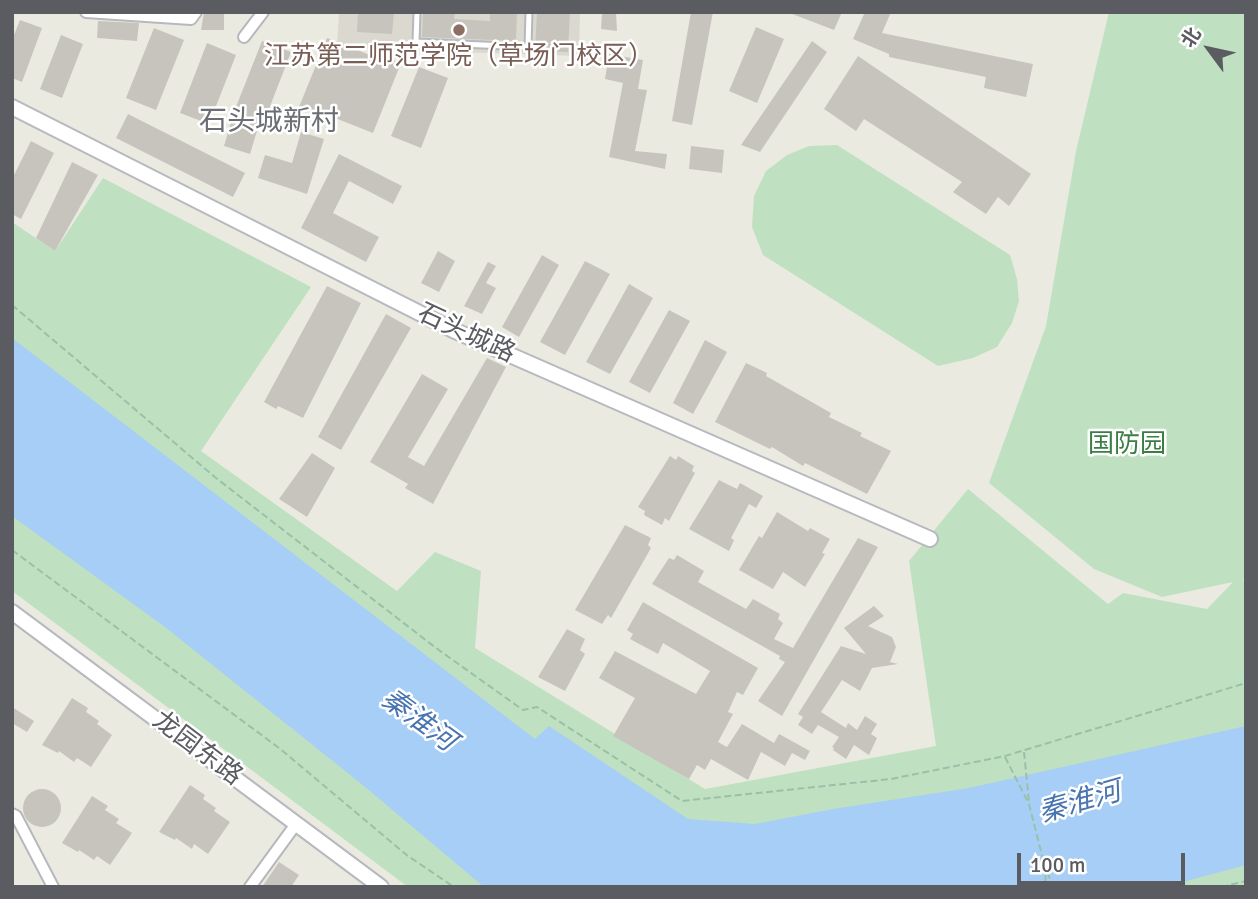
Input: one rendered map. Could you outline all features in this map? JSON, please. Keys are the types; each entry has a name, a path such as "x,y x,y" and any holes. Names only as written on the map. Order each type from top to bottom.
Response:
{"street":[{"path":"86,12 154,14 191,19 196,12"},
{"path":"244,37 263,12"},
{"name":"石头城路","path":"12,107 453,330 930,539"},
{"name":"龙园东路","path":"12,612 381,887"},
{"path":"12,814 16,816 53,887"},
{"path":"250,887 296,824"}],"lane":[{"path":"417,12 416,42 528,47 529,12"}],"path":[{"path":"12,305 216,478 436,648 523,710 537,708 682,801 891,779 1005,756 1246,683"},
{"path":"12,550 279,748 408,856 454,887"},
{"path":"1024,751 1029,804 1046,871 1054,887"},
{"path":"1005,756 1029,804"},
{"path":"1045,887 1046,871"},
{"path":"1221,887 1246,881"}],"shaded area":[{"name":"江苏第二师范学院（草场门校区）","path":"339,12 580,12 579,56 337,48"}],"green space":[{"name":"国防园","path":"1109,12 1246,12 1246,579 1242,580 1246,581 1246,887 408,887 12,591 12,222 55,251 103,178 311,287 201,451 397,591 435,552 481,571 475,648 705,789 936,746 909,561 968,489 1108,604 1123,593 1207,609 1233,582 1162,597 1094,569 989,483 1046,326 1076,151"},
{"path":"837,145 1010,255 1017,279 1019,301 1012,323 997,347 973,358 938,366 763,255 752,227 754,196 766,171 787,155 809,146"}],"water":[{"name":"秦淮河","path":"12,338 535,739 549,726 688,819 755,824 969,788 1246,726 1246,865 1164,887 484,887 364,786 165,627 12,516"}],"building":[{"path":"204,12 224,12 224,30 201,30"},
{"path":"358,12 394,12 392,34 357,32"},
{"path":"423,12 455,12 454,19 490,21 490,12 517,12 516,41 422,37"},
{"path":"537,12 570,12 568,52 535,51"},
{"path":"602,12 616,12 617,31 601,29"},
{"path":"691,12 713,12 692,125 672,121"},
{"path":"787,12 842,12 834,30"},
{"path":"865,12 891,12 882,33 1033,64 1026,97 984,88 986,77 889,57 889,54 853,39"},
{"path":"20,20 42,28 22,82 12,78 12,40"},
{"path":"98,21 139,23 137,41 97,38"},
{"path":"756,27 784,39 757,103 729,91"},
{"path":"154,28 184,40 156,110 126,98"},
{"path":"61,35 83,44 62,98 40,89"},
{"path":"327,38 370,55 372,52 401,63 373,133 299,107"},
{"path":"262,41 291,52 264,122 260,121 250,154 224,146 234,112"},
{"path":"812,41 827,52 760,152 741,145"},
{"path":"207,43 236,55 209,124 180,113"},
{"path":"609,54 643,60 638,89 647,90 635,151 667,154 665,169 609,157 623,83 605,79"},
{"path":"858,56 1031,174 1009,206 998,197 986,214 953,192 962,182 864,119 856,131 824,109"},
{"path":"419,67 448,78 421,148 391,136"},
{"path":"128,114 245,173 233,197 116,138"},
{"path":"301,132 324,139 307,194 258,178 265,155 292,163"},
{"path":"31,141 54,153 21,219 12,214 12,179"},
{"path":"691,146 724,150 722,173 689,169"},
{"path":"339,154 402,186 393,204 349,181 333,213 379,237 366,262 301,228"},
{"path":"72,162 98,175 55,251 36,238"},
{"path":"438,251 455,261 439,292 421,283"},
{"path":"542,255 559,265 519,337 502,327"},
{"path":"585,261 610,274 565,355 540,342"},
{"path":"488,262 496,266 486,283 496,288 482,314 464,306"},
{"path":"629,284 653,298 610,374 586,362"},
{"path":"327,286 361,303 303,418 264,402"},
{"path":"669,310 690,321 650,393 629,382"},
{"path":"386,314 411,328 341,450 318,437"},
{"path":"705,340 727,352 693,414 673,403"},
{"path":"487,358 506,367 433,504 405,488 408,484 370,462 422,374 448,389 408,457 424,466"},
{"path":"746,363 831,413 829,417 862,433 860,436 891,451 867,494 715,422"},
{"path":"312,453 335,468 307,517 279,499"},
{"path":"670,456 676,460 678,456 694,466 692,471 695,473 669,521 665,518 662,525 644,515 645,511 638,507"},
{"path":"719,480 737,489 740,483 763,496 756,508 749,504 731,538 734,540 729,551 689,529"},
{"path":"777,512 808,531 810,528 830,539 822,553 825,554 805,587 783,572 773,589 739,570"},
{"path":"625,525 651,538 648,545 651,548 611,618 608,615 602,624 575,610"},
{"path":"858,538 878,547 782,716 758,701 785,662 779,659 780,656 652,584 669,558 674,560 677,555 704,571 698,582 746,609 753,599 780,614 778,619 783,623 774,639 793,648"},
{"path":"643,602 758,668 743,695 737,692 728,712 733,714 718,742 727,747 742,724 774,743 779,734 810,751 805,760 792,753 785,766 761,752 748,780 711,759 705,770 697,765 689,779 613,736 635,698 599,678 615,651 696,694 710,671 663,643 658,654 630,639 633,634 627,630"},
{"path":"874,606 884,616 868,626 892,637 896,647 890,662 898,664 872,668 860,691 842,680 821,712 846,728 848,723 857,730 865,716 877,724 871,734 877,738 869,755 854,745 846,759 832,747 839,737 818,725 812,734 798,725 803,717 798,714 841,646 866,654 844,628"},
{"path":"567,629 585,639 580,650 585,654 565,691 538,677"},
{"path":"72,698 88,708 86,712 112,735 91,767 77,758 74,762 59,751 58,753 42,745"},
{"path":"12,707 34,721 27,732 12,723"},
{"path":"190,785 205,795 203,799 216,808 214,811 230,822 208,854 194,844 192,849 176,838 175,840 159,832"},
{"path":"42,789 55,795 61,808 55,821 42,827 29,821 23,808 29,795"},
{"path":"92,796 108,806 105,810 119,819 116,823 132,833 110,865 97,856 94,860 62,843"},
{"path":"279,862 299,875 291,887 262,887"}],"place":[{"name":"江苏第二师范学院（草场门校区）","path":"459,30"}],"district":[{"name":"石头城新村","path":"269,123"}]}
